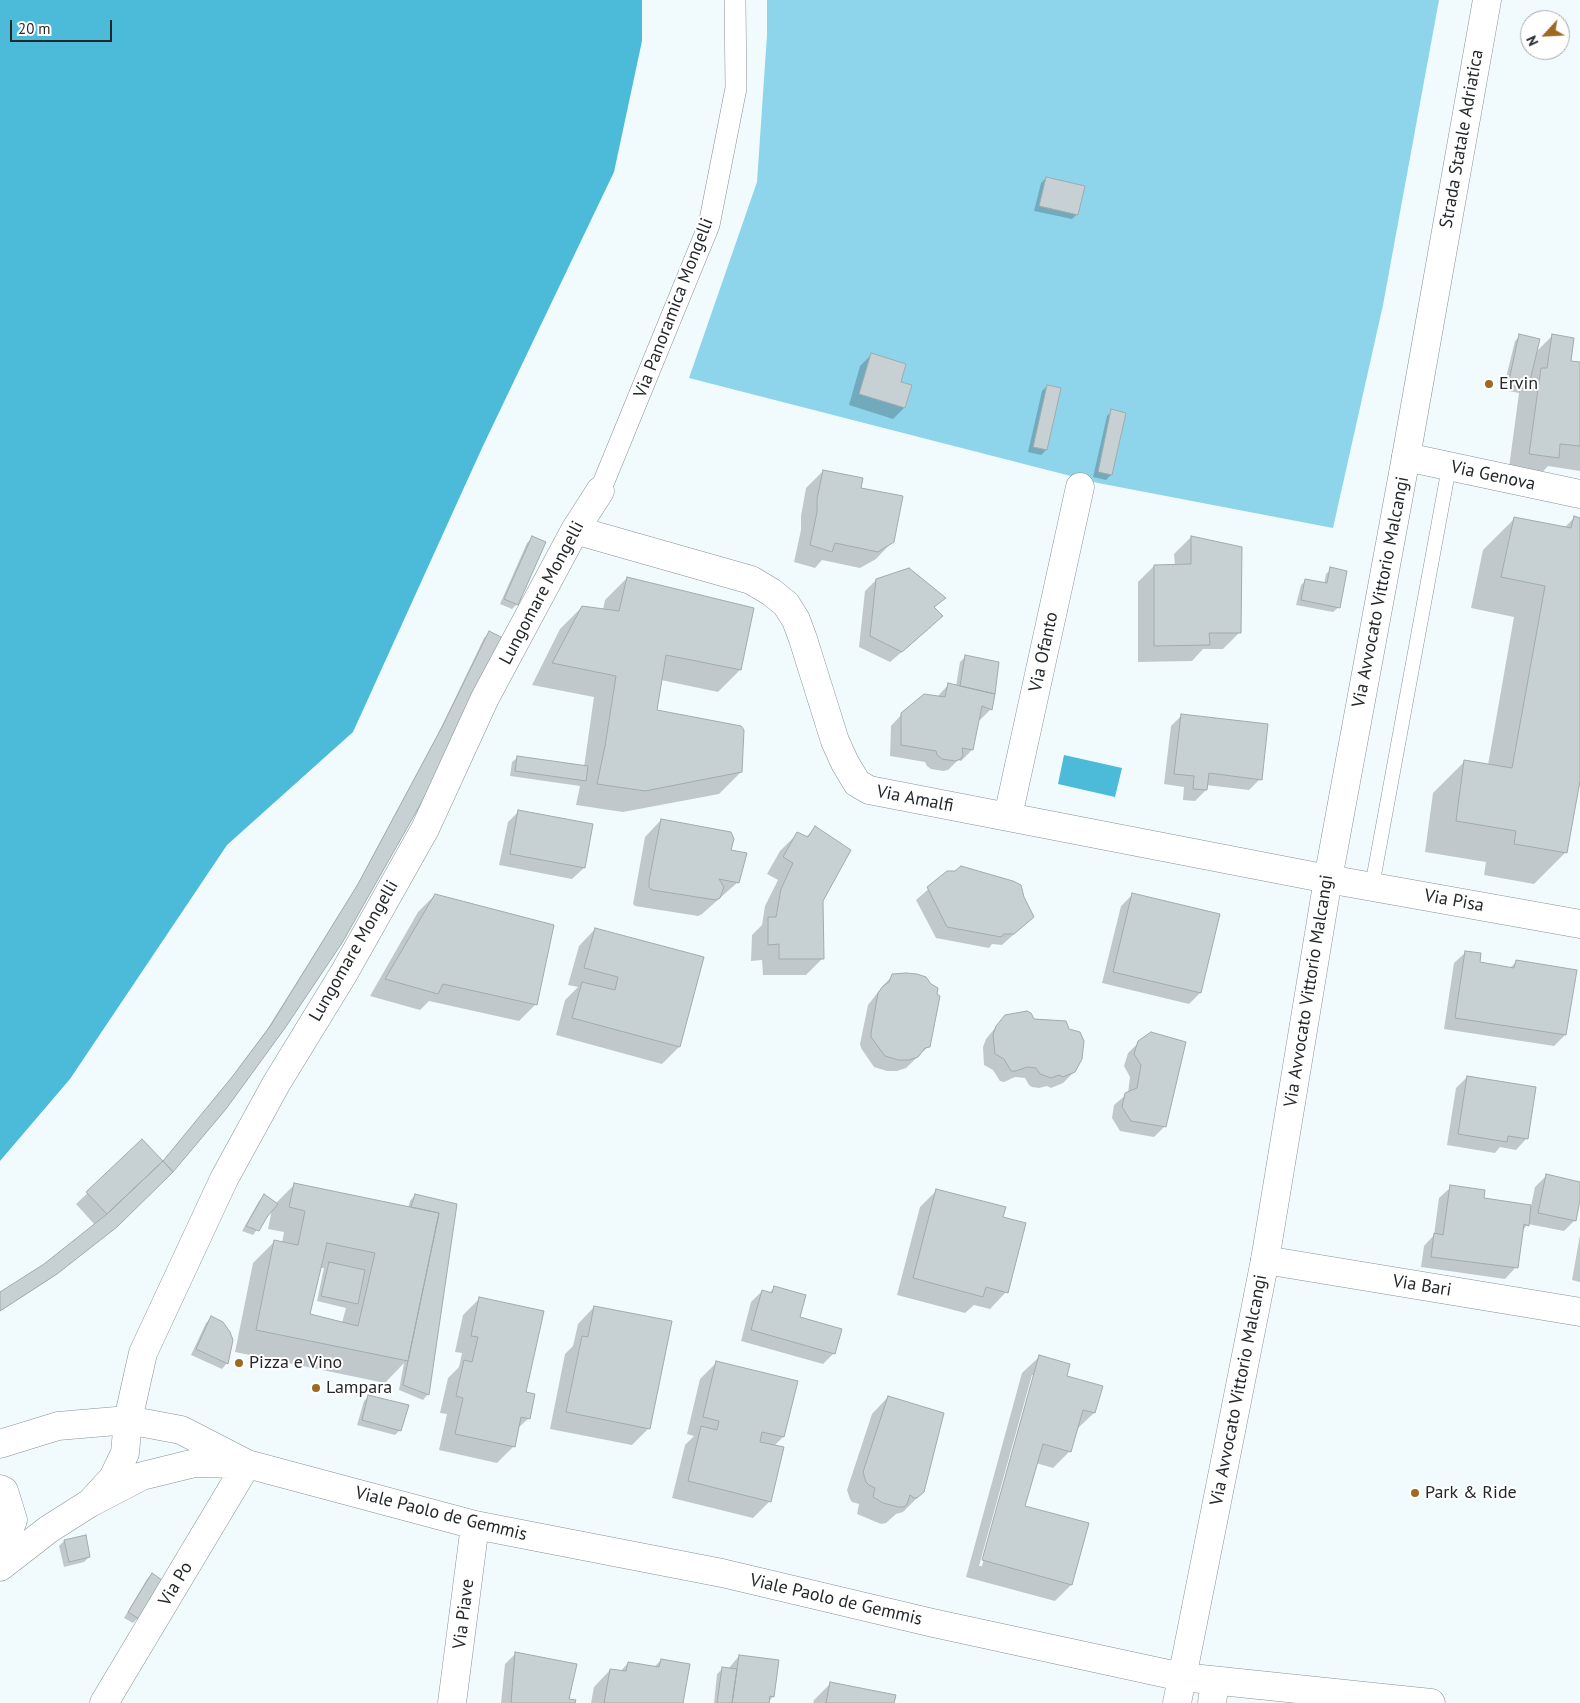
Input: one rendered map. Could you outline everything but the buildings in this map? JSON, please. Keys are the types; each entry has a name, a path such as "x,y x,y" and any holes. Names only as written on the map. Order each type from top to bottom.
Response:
{"street":[{"name":"Via Panoramica Mongelli","path":"600,491 709,225 736,88 735,0"},
{"name":"Strada Statale Adriatica","path":"1437,278 1488,0"},
{"name":"Via Avvocato Vittorio Malcangi","path":"1177,1703 1265,1260 1333,849 1406,457 1437,278"},
{"name":"Via Genova","path":"1406,457 1580,494"},
{"name":"Via Ofanto","path":"1008,816 1080,488"},
{"name":"Lungomare Mongelli","path":"90,1503 113,1478 125,1453 128,1420 143,1353 224,1179 276,1084 344,972 425,828 485,698 575,530 600,491"},
{"name":"Via Amalfi","path":"575,530 752,580 786,604 796,620 835,741 845,764 857,782 869,790 1328,879"},
{"name":"Via Pisa","path":"1328,879 1580,924"},
{"name":"Via Bari","path":"1265,1260 1580,1312"},
{"path":"0,1444 58,1426 128,1420 181,1430 247,1464"},
{"path":"0,1567 49,1529 90,1503 142,1476 196,1463 247,1464"},
{"name":"Viale Paolo de Gemmis","path":"247,1464 475,1525 722,1573 1182,1677 1214,1692 1431,1703"},
{"name":"Via Po","path":"104,1703 247,1464"},
{"path":"0,1489 4,1491 13,1520 0,1554"},
{"name":"Via Piave","path":"452,1703 475,1525"}],"lane":[{"path":"1372,886 1449,467"}],"shaded area":[{"path":"0,0 642,0 642,41 614,172 482,448 353,732 227,845 70,1079 0,1161"},
{"path":"767,0 1439,0 1383,305 1333,528 1098,483 689,378 757,182 767,35"},
{"path":"1064,755 1122,768 1115,797 1058,784"}],"place":[{"name":"Ervin","path":"1489,384"},
{"name":"Pizza e Vino","path":"239,1363"},
{"name":"Lampara","path":"316,1388"},
{"name":"Park & Ride","path":"1415,1493"}]}
